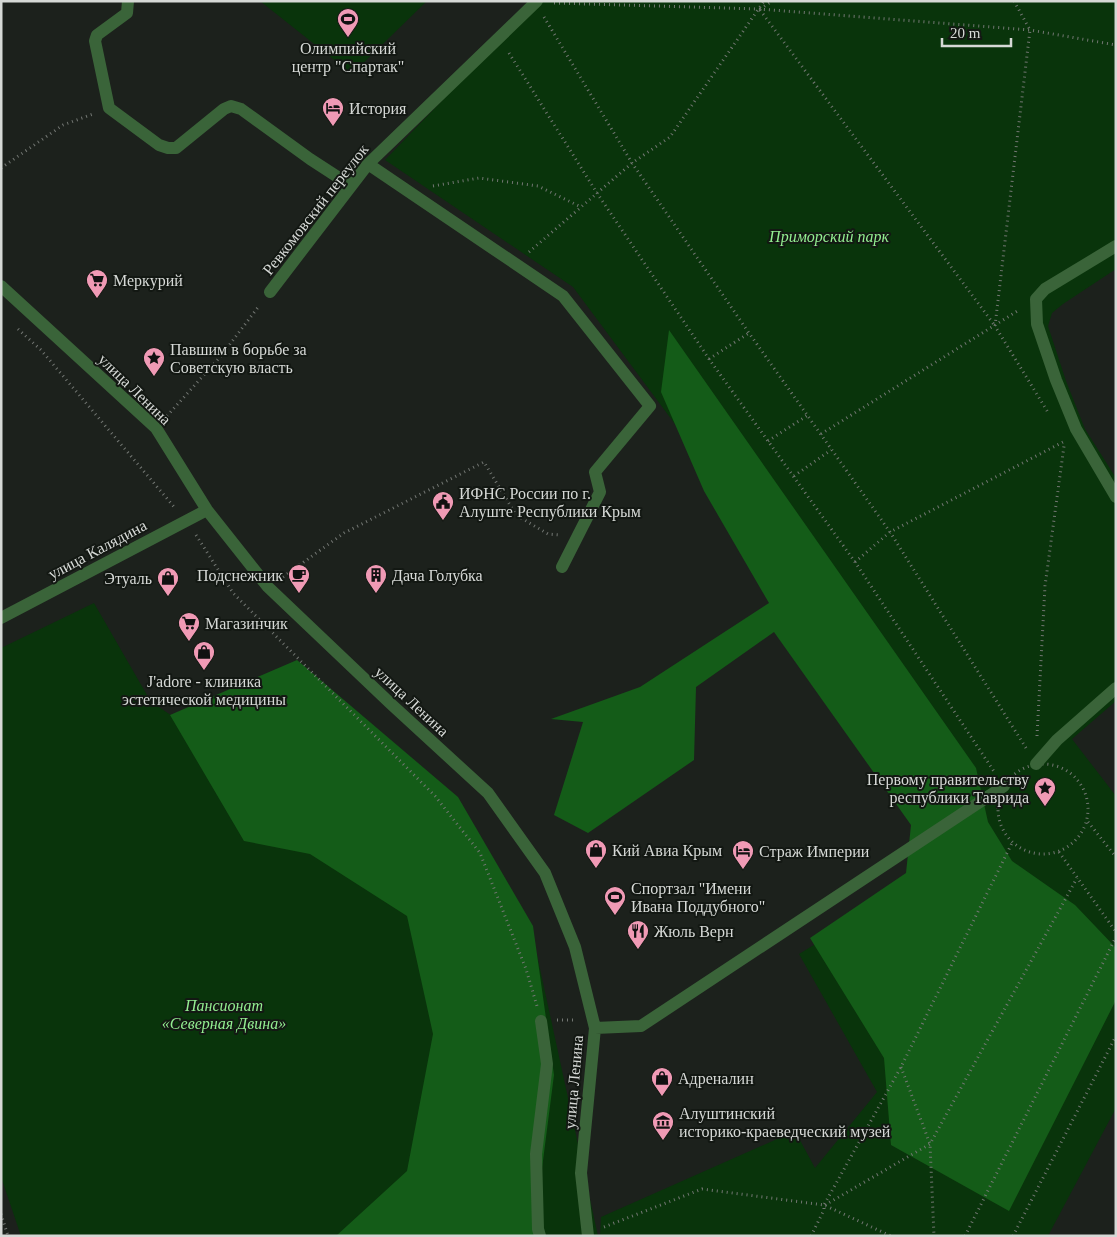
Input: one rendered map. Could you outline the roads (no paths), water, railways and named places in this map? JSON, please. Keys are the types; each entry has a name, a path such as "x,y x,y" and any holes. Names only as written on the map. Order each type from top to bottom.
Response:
{"street":[{"path":"128,1 127,13 97,35 95,41 109,108 159,145 168,148 176,148 224,109 231,106 241,109 310,159 350,185"},
{"name":"Ревкомовский переулок","path":"270,292 350,185 368,164 536,2"},
{"path":"368,164 563,296 650,406 595,472 600,492 562,567"},
{"path":"1116,246 1045,289 1036,299 1037,324 1056,380 1076,429 1116,498"},
{"name":"улица Ленина","path":"1,286 156,428 207,510 268,587 390,704 488,793 546,873 575,947 595,1028 581,1173 587,1235"},
{"name":"улица Калядина","path":"1,618 207,510"},
{"path":"1036,764 1057,740 1116,688"},
{"path":"595,1028 640,1026 1004,786"},
{"path":"540,1236 538,1229 536,1154 547,1064 541,1021"}],"place":[{"name":"Олимпийский центр \"Спартак\"","path":"348,38"},
{"name":"История","path":"333,127"},
{"name":"Меркурий","path":"97,299"},
{"name":"Павшим в борьбе за Советскую власть","path":"154,377"},
{"name":"ИФНС России по г. Алуште Республики Крым","path":"443,521"},
{"name":"Подснежник","path":"299,594"},
{"name":"Дача Голубка","path":"376,594"},
{"name":"Этуаль","path":"168,597"},
{"name":"Магазинчик","path":"189,642"},
{"name":"J'adore - клиника эстетической медицины","path":"204,671"},
{"name":"Первому правительству республики Таврида","path":"1045,807"},
{"name":"Кий Авиа Крым","path":"596,869"},
{"name":"Страж Империи","path":"743,870"},
{"name":"Спортзал \"Имени Ивана Поддубного\"","path":"615,916"},
{"name":"Жюль Верн","path":"638,950"},
{"name":"Адреналин","path":"662,1097"},
{"name":"Алуштинский историко-краеведческий музей","path":"663,1141"}],"park label":[{"name":"Приморский парк","path":"829,236"},
{"name":"Пансионат «Северная Двина»","path":"224,1014"}]}
